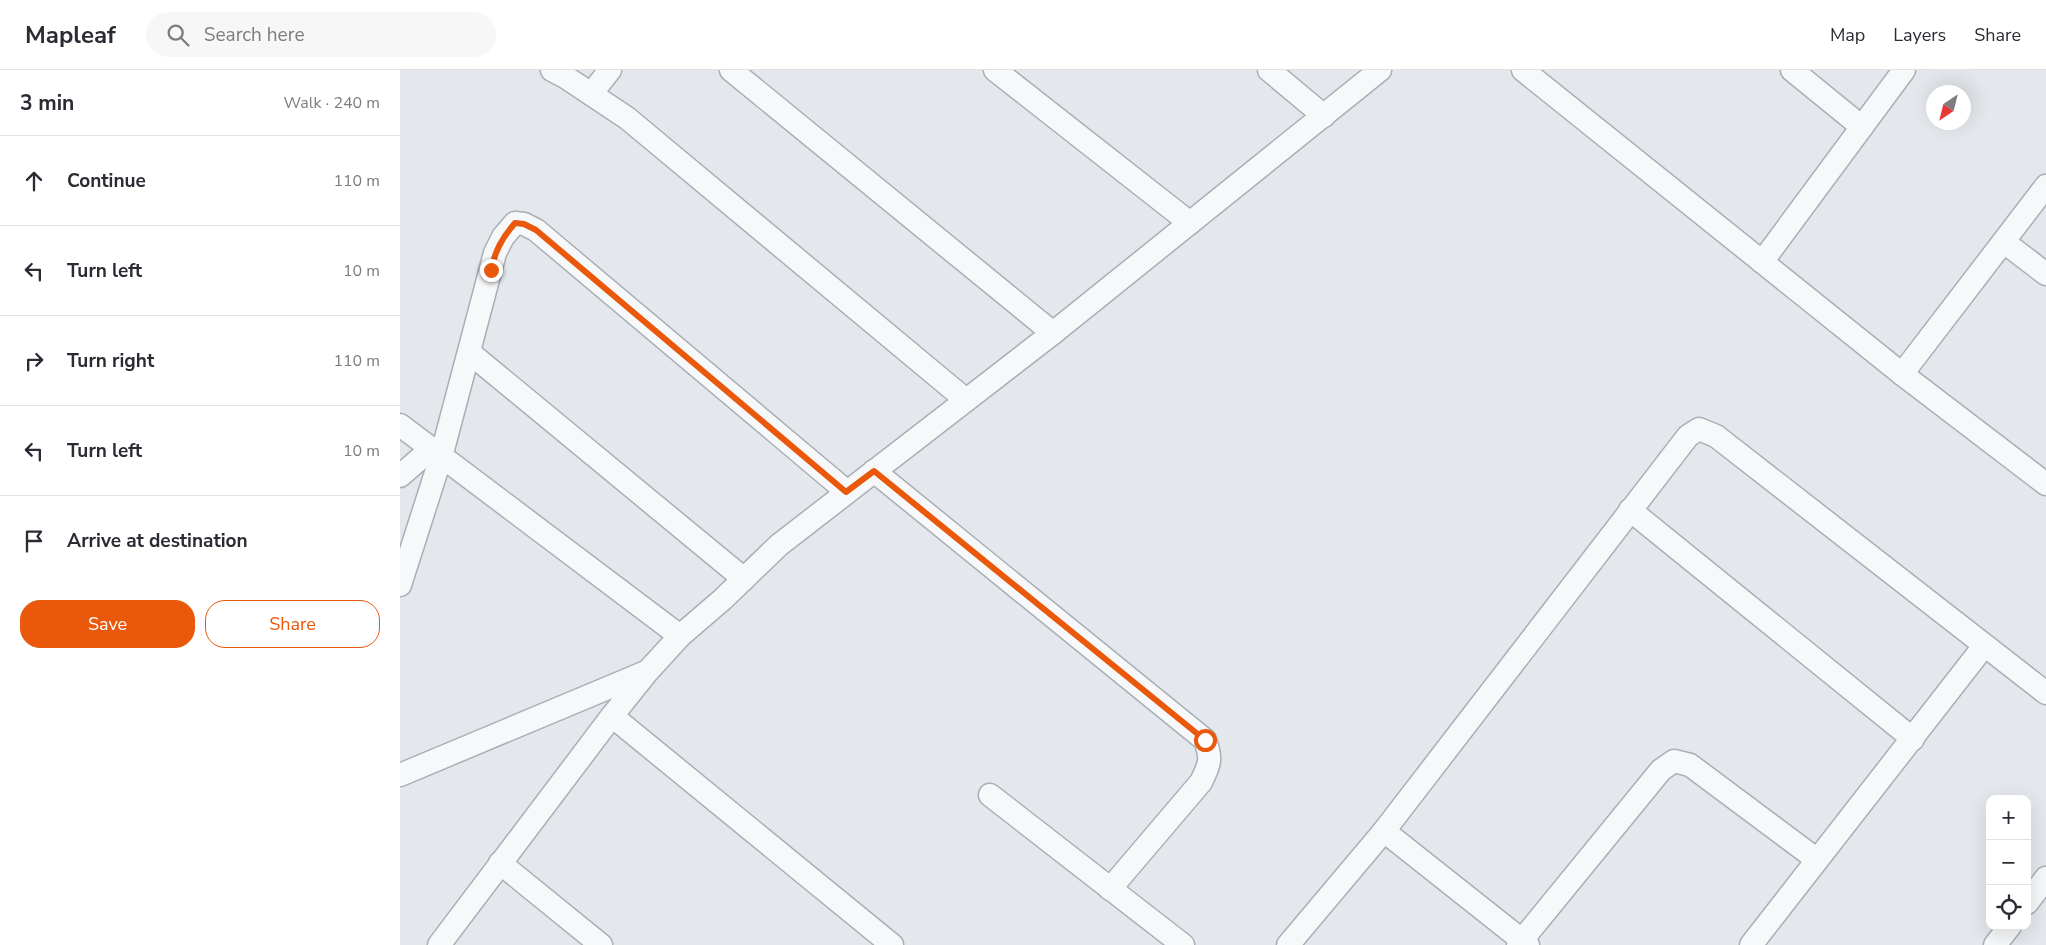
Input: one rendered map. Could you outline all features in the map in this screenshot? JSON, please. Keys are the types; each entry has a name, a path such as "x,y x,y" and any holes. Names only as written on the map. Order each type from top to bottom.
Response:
{"street":[{"path":"552,70 627,118 966,400"},
{"path":"591,94 610,70"},
{"path":"731,70 1054,333"},
{"path":"995,70 1190,223"},
{"path":"1269,70 1324,116"},
{"path":"439,945 612,716 680,636 779,545 1054,333 1380,70"},
{"path":"1523,70 1902,374 2046,484"},
{"path":"1792,70 1862,127"},
{"path":"1762,262 1904,70"},
{"path":"1902,374 2046,186"},
{"path":"400,585 436,453 470,353 495,253 503,237 515,223 524,224 536,230 846,492"},
{"path":"2004,242 2046,274"},
{"path":"470,353 744,579"},
{"path":"400,425 680,636"},
{"path":"1288,945 1384,831 1688,436 1699,429 1716,436 2046,693"},
{"path":"400,476 436,453"},
{"path":"874,471 1205,740 1210,756 1208,768 1201,782 1110,889"},
{"path":"1630,510 1913,739"},
{"path":"1751,945 1816,859 1913,739 1984,646"},
{"path":"400,776 648,672"},
{"path":"612,716 892,945"},
{"path":"1384,831 1523,943 1662,770 1674,761 1690,764 1816,859"},
{"path":"990,795 1183,945"},
{"path":"500,864 601,945"},
{"path":"2031,898 2046,878"},
{"path":"1996,945 2007,930"}],"route":[{"path":"491,270 495,253 503,237 515,223 524,224 536,230 846,492 874,471 1205,740"}]}
